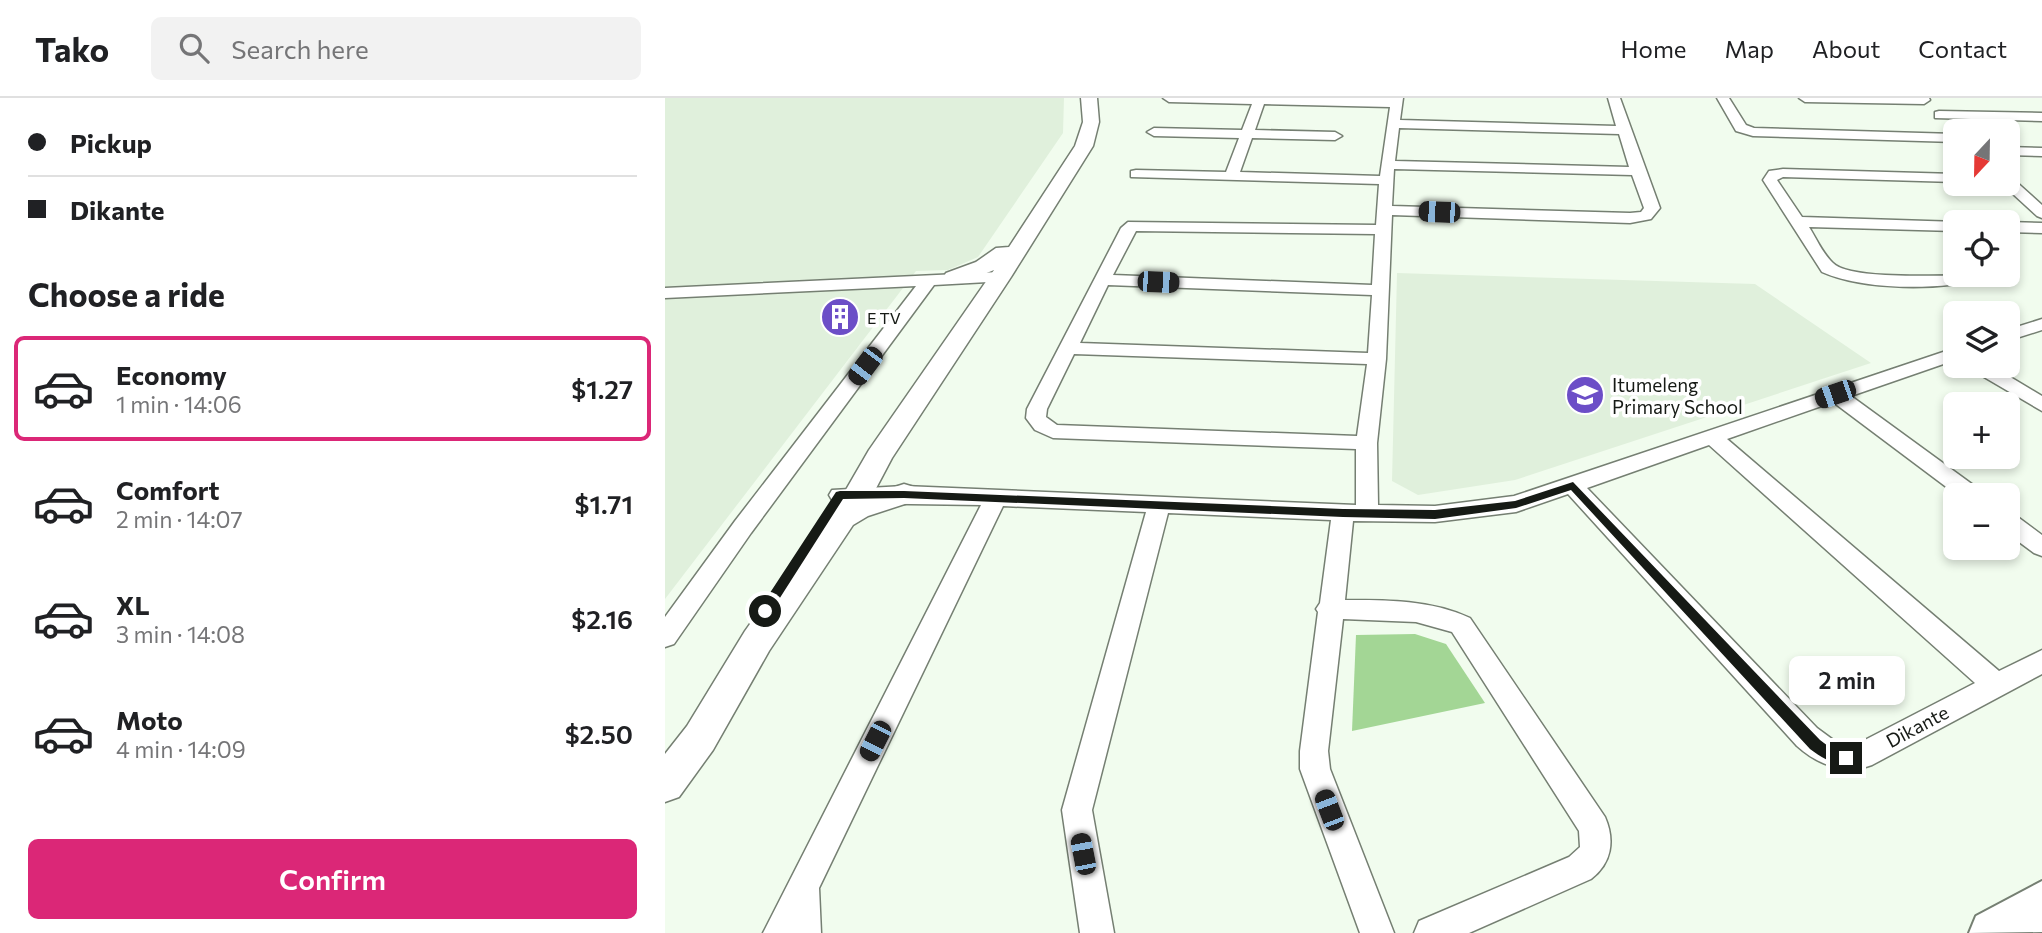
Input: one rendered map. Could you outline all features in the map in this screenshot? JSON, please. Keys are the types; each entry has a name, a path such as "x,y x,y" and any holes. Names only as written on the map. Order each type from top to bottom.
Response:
{"highway":[{"path":"1993,933 2042,905"}],"main road":[{"path":"1078,146 1081,123 1079,98"},
{"path":"667,781 700,738 757,641 1078,146 1091,122 1089,98"},
{"path":"954,278 984,267 993,275"},
{"path":"954,278 993,275"},
{"path":"846,503 879,456 993,275"},
{"path":"846,503 858,509 904,494 886,477 879,456"}],"street":[{"path":"1169,98 1396,101 1387,172 1377,359 1367,443 1367,513"},
{"path":"1385,210 1638,218 1650,213 1652,208 1614,98"},
{"path":"1723,98 1741,128 1753,132 1943,138"},
{"path":"1805,98 1923,99 1943,119"},
{"path":"1232,175 1259,100"},
{"path":"1939,115 2042,117"},
{"path":"1394,124 1625,130"},
{"path":"1154,132 1335,136"},
{"path":"2020,151 2042,152"},
{"path":"1136,174 1637,171"},
{"path":"1943,178 1774,174 1770,180 1828,268 1840,275 1857,278 1943,279"},
{"path":"2020,193 2042,213"},
{"path":"1799,222 1943,226"},
{"path":"1367,443 1053,431 1036,418 1037,409 1129,228 1138,224 1384,230"},
{"path":"2020,227 2042,228"},
{"path":"665,293 954,278"},
{"path":"665,636 743,527 930,279"},
{"path":"1102,279 1379,290"},
{"path":"2020,332 2042,324"},
{"path":"1069,348 1377,359"},
{"path":"904,494 1343,513 1469,512 1516,504 1573,486 1943,358"},
{"path":"1998,378 2042,405"},
{"path":"1835,394 1956,483"},
{"path":"1712,437 1996,684"},
{"name":"Dikante","path":"1573,486 1800,730 1829,755 1846,758 1862,755 2042,661"},
{"path":"780,933 995,500"},
{"path":"1097,933 1077,810 1159,506"},
{"path":"1343,513 1329,609 1314,751 1315,769 1377,933"},
{"path":"2020,531 2042,547"},
{"path":"1329,609 1434,615 1452,619 1461,625 1594,827 1596,852 1591,860 1580,868 1431,933"},
{"path":"803,885 804,933"}],"shaded area":[{"path":"665,98 1064,98 1063,133 978,257 948,270 916,271 665,599"},
{"name":"Itumeleng Primary School","path":"1397,273 1755,284 1871,363 1515,480 1418,495 1392,481"}],"green space":[{"path":"1415,634 1446,644 1485,703 1352,731 1356,635"}],"place":[{"name":"E TV","path":"840,317"},
{"name":"Itumeleng Primary School","path":"1585,395"}],"route":[{"path":"765,611 840,495 904,494 995,500 1435,514 1469,512 1516,504 1573,486 1815,745 1829,755 1846,758"}]}
